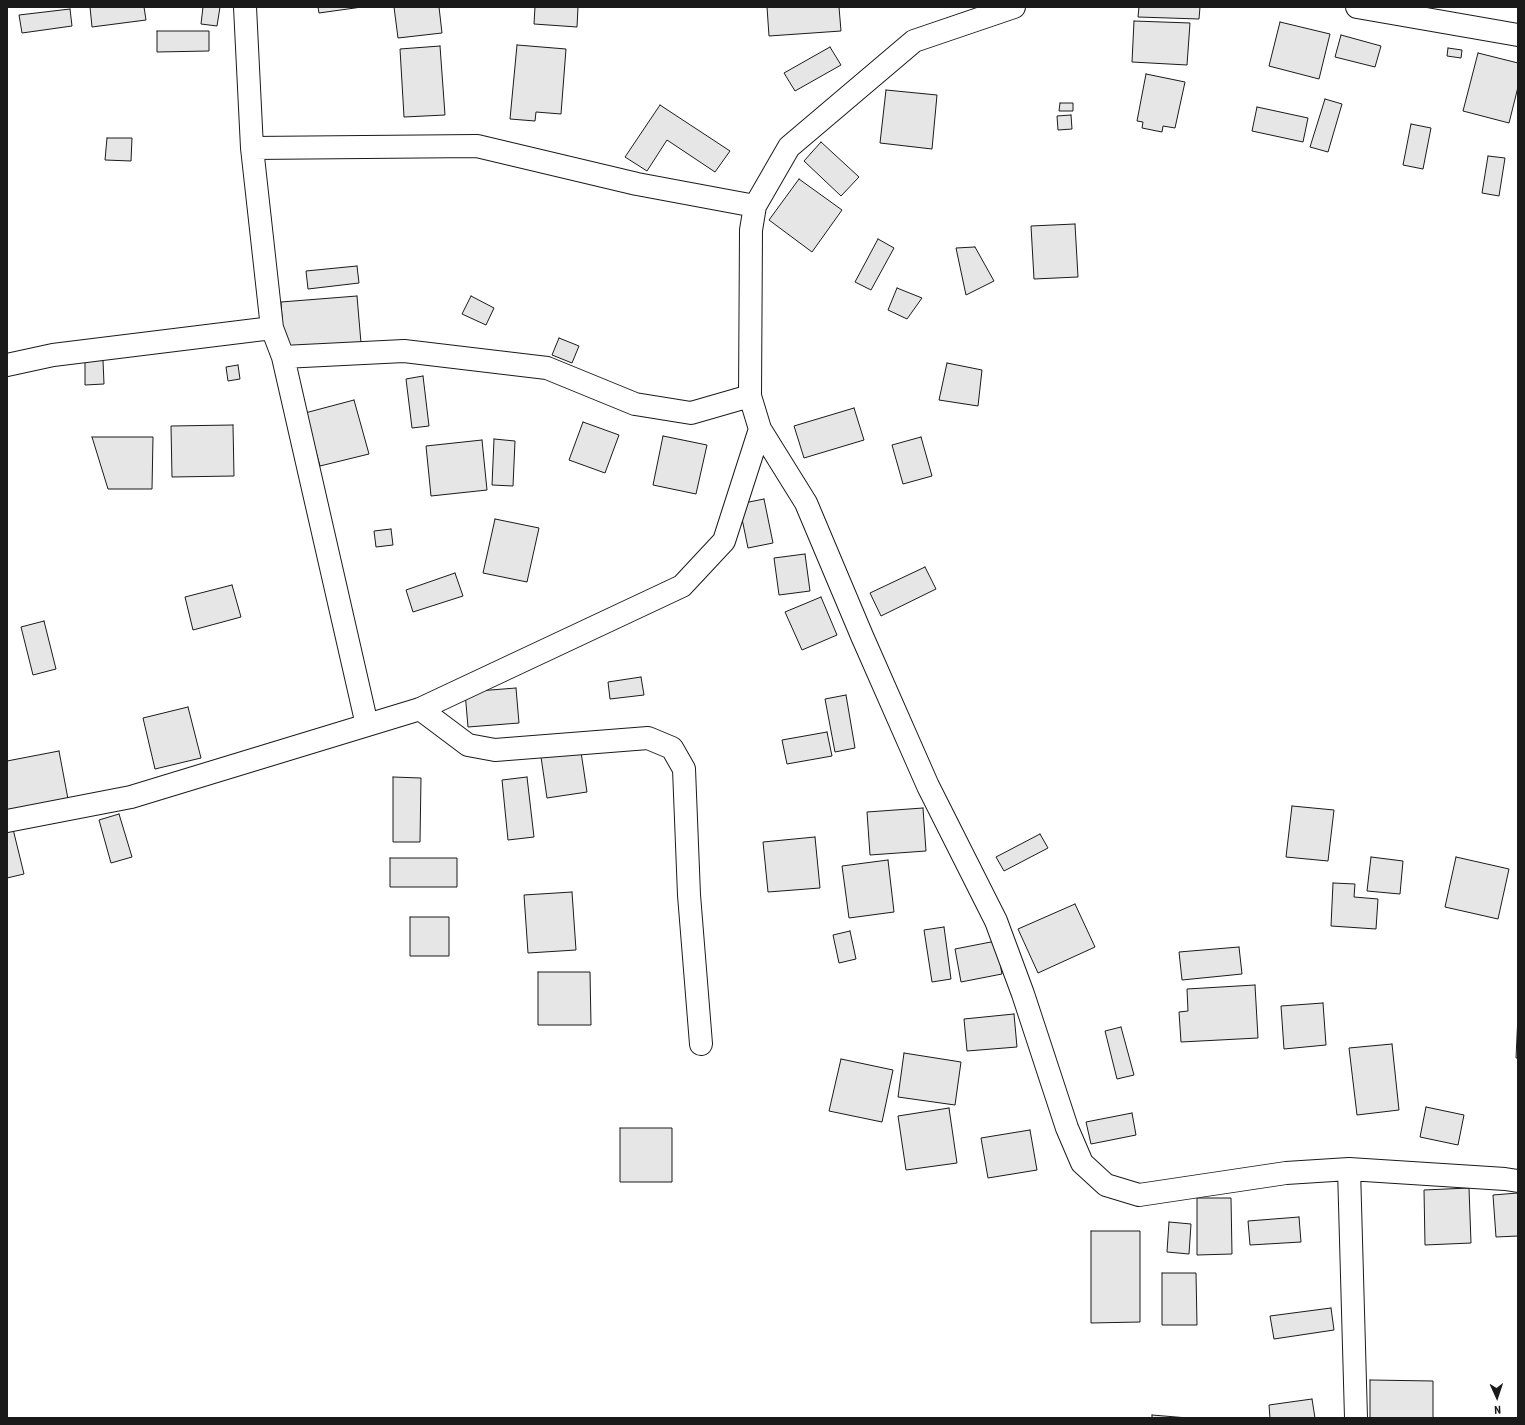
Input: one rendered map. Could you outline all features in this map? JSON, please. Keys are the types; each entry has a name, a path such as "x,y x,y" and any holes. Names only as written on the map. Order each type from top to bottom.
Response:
{"street":[{"path":"245,7 252,148 272,328 283,357 368,725"},
{"path":"1014,7 914,41 788,147 755,206 751,230 750,396 760,429 806,503 862,636 928,786 996,921 1023,994 1067,1128 1082,1163 1106,1185 1139,1195 1286,1173 1349,1170 1518,1181"},
{"path":"1357,7 1518,35"},
{"path":"252,148 477,146 637,184 755,206"},
{"path":"7,365 53,355 272,328"},
{"path":"283,357 404,351 547,368 634,404 691,412 750,396"},
{"path":"7,821 131,797 420,709 682,586 724,541 760,429"},
{"path":"420,709 468,745 495,750 648,738 672,748 684,769 689,895 701,1044"},
{"path":"1349,1170 1356,1418"}],"building":[{"path":"90,7 144,7 146,20 92,27"},
{"path":"203,7 220,7 217,26 201,24"},
{"path":"318,7 362,7 319,13"},
{"path":"394,7 439,7 442,33 398,38"},
{"path":"535,7 578,7 577,27 534,24"},
{"path":"767,7 839,7 841,31 769,36"},
{"path":"1139,7 1200,7 1199,19 1138,17"},
{"path":"70,9 72,26 22,33 19,15"},
{"path":"1134,21 1190,23 1187,65 1132,62"},
{"path":"1280,22 1330,34 1319,79 1269,66"},
{"path":"157,31 209,31 209,51 157,52"},
{"path":"1341,35 1381,46 1375,67 1335,57"},
{"path":"517,45 566,49 561,114 536,112 535,121 510,119"},
{"path":"440,46 445,115 404,117 400,49"},
{"path":"830,47 841,65 795,91 784,73"},
{"path":"1448,48 1462,50 1461,58 1447,56"},
{"path":"1478,53 1518,63 1518,87 1509,123 1463,111"},
{"path":"1146,74 1185,82 1175,128 1163,126 1162,132 1142,128 1143,122 1137,121"},
{"path":"886,90 937,95 932,149 880,143"},
{"path":"1325,99 1342,104 1328,152 1310,147"},
{"path":"1060,103 1073,103 1073,111 1059,111"},
{"path":"660,105 730,151 715,172 667,140 647,171 625,157"},
{"path":"1257,107 1308,118 1303,142 1252,131"},
{"path":"1071,115 1072,129 1058,130 1057,116"},
{"path":"1411,124 1431,128 1423,169 1403,165"},
{"path":"107,138 132,138 131,161 105,160"},
{"path":"821,142 859,177 841,196 804,161"},
{"path":"1488,156 1505,158 1499,196 1482,193"},
{"path":"799,179 842,210 812,252 769,220"},
{"path":"1075,224 1078,277 1034,279 1031,226"},
{"path":"878,239 894,248 871,290 855,282"},
{"path":"975,247 994,281 966,295 956,248"},
{"path":"357,266 359,283 308,289 306,271"},
{"path":"897,288 922,298 907,319 888,310"},
{"path":"357,296 361,343 284,350 281,302"},
{"path":"471,296 494,308 486,325 462,314"},
{"path":"559,338 579,346 572,363 552,355"},
{"path":"103,360 104,384 85,385 85,361"},
{"path":"947,363 982,370 978,406 939,400"},
{"path":"238,365 240,379 228,381 226,367"},
{"path":"423,376 429,426 412,428 406,379"},
{"path":"354,400 369,454 320,466 305,413"},
{"path":"854,408 864,440 804,458 794,426"},
{"path":"583,422 619,435 605,473 569,460"},
{"path":"233,425 234,476 172,477 171,426"},
{"path":"663,436 707,445 696,494 653,485"},
{"path":"92,437 153,437 152,489 108,489"},
{"path":"921,437 932,476 903,484 892,445"},
{"path":"494,439 515,441 513,486 492,485"},
{"path":"482,440 487,490 431,496 426,446"},
{"path":"764,499 773,543 748,548 739,504"},
{"path":"495,519 539,528 527,582 483,573"},
{"path":"391,529 393,545 376,547 374,531"},
{"path":"805,554 810,591 779,595 774,558"},
{"path":"925,567 936,589 881,616 870,593"},
{"path":"455,573 463,596 413,612 406,590"},
{"path":"232,585 241,617 193,630 185,597"},
{"path":"821,597 837,635 802,650 785,612"},
{"path":"44,621 56,669 33,675 21,627"},
{"path":"641,677 644,695 610,699 608,682"},
{"path":"516,688 519,723 468,727 465,692"},
{"path":"846,695 855,748 835,752 825,699"},
{"path":"188,707 201,758 155,769 143,718"},
{"path":"827,732 832,756 787,764 782,740"},
{"path":"59,751 68,799 7,810 7,761"},
{"path":"581,752 587,792 547,798 541,757"},
{"path":"393,777 421,778 420,842 393,842"},
{"path":"527,777 534,837 508,840 502,780"},
{"path":"1292,806 1334,810 1328,861 1286,857"},
{"path":"923,808 926,851 870,855 867,812"},
{"path":"119,814 132,857 111,863 99,820"},
{"path":"12,825 24,874 7,878 7,826"},
{"path":"1040,834 1048,848 1004,871 996,857"},
{"path":"815,837 820,888 768,892 763,842"},
{"path":"1371,857 1403,861 1400,894 1367,891"},
{"path":"1456,857 1509,869 1498,919 1445,907"},
{"path":"390,858 457,858 457,887 390,887"},
{"path":"888,860 894,912 849,918 842,866"},
{"path":"1333,883 1355,884 1354,897 1378,899 1376,929 1331,926"},
{"path":"572,892 576,950 528,953 524,895"},
{"path":"1075,904 1095,947 1038,973 1018,929"},
{"path":"410,917 449,917 449,956 410,956"},
{"path":"944,927 951,979 932,982 924,930"},
{"path":"850,931 856,959 839,963 833,935"},
{"path":"996,941 1002,974 961,982 955,949"},
{"path":"1239,947 1242,974 1182,980 1179,952"},
{"path":"538,972 590,972 591,1025 538,1025"},
{"path":"1255,985 1258,1038 1181,1042 1179,1012 1188,1011 1187,989"},
{"path":"1323,1003 1326,1045 1284,1049 1281,1006"},
{"path":"1014,1014 1017,1047 967,1051 964,1019"},
{"path":"1518,1015 1518,1058 1516,1058"},
{"path":"1121,1027 1134,1075 1117,1079 1105,1031"},
{"path":"1392,1044 1399,1110 1357,1115 1349,1048"},
{"path":"904,1053 961,1062 955,1105 898,1097"},
{"path":"841,1059 893,1070 882,1122 829,1111"},
{"path":"1426,1107 1464,1115 1458,1145 1420,1137"},
{"path":"949,1108 957,1163 906,1170 898,1116"},
{"path":"1132,1113 1136,1135 1091,1144 1086,1122"},
{"path":"620,1128 672,1128 672,1182 620,1182"},
{"path":"1030,1130 1037,1170 988,1178 981,1138"},
{"path":"1469,1188 1471,1243 1425,1245 1424,1190"},
{"path":"1518,1193 1518,1236 1496,1237 1493,1195"},
{"path":"1197,1198 1231,1198 1232,1254 1197,1255"},
{"path":"1299,1217 1301,1242 1250,1245 1248,1221"},
{"path":"1169,1222 1191,1224 1189,1254 1167,1252"},
{"path":"1091,1231 1140,1231 1140,1322 1091,1323"},
{"path":"1162,1273 1196,1273 1197,1325 1162,1325"},
{"path":"1331,1308 1334,1330 1274,1339 1270,1316"},
{"path":"1370,1380 1433,1381 1433,1418 1370,1418"},
{"path":"1312,1399 1315,1418 1270,1418 1269,1405"},
{"path":"1152,1415 1188,1418 1152,1418"}]}
